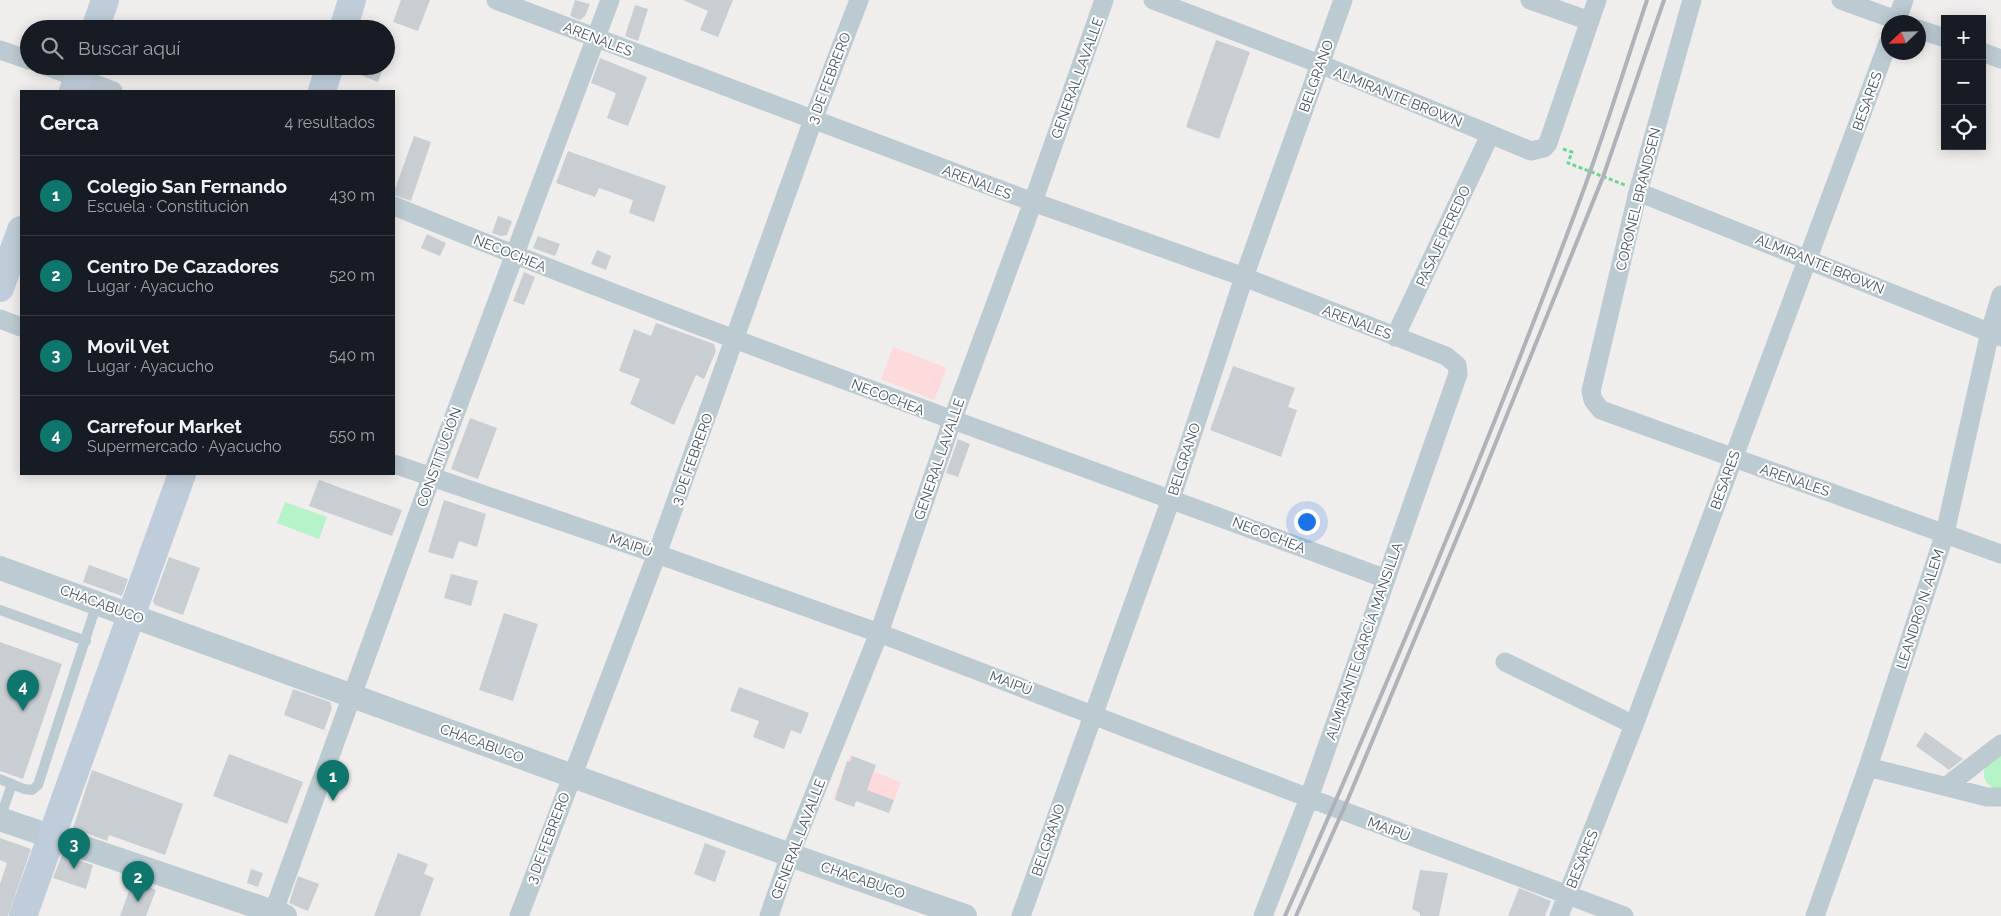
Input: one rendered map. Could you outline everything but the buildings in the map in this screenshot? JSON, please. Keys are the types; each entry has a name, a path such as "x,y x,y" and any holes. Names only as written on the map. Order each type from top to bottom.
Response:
{"main road":[{"path":"98,20 105,0"},
{"path":"346,20 352,0"},
{"path":"322,90 327,75"},
{"path":"0,288 20,233"},
{"path":"23,916 182,475"}],"street":[{"name":"ARENALES","path":"496,0 1033,202 1244,277 1446,356 1457,364"},
{"name":"CONSTITUCIÓN","path":"277,915 352,696 431,478 610,0"},
{"name":"3 DE FEBRERO","path":"519,916 657,554 813,120 859,0"},
{"name":"GENERAL LAVALLE","path":"768,916 790,855 878,633 952,421 1033,202 1104,0"},
{"name":"ALMIRANTE BROWN","path":"1153,0 1320,64 1531,151 1544,148 1548,143"},
{"name":"BELGRANO","path":"1021,916 1170,498 1244,277 1343,0"},
{"path":"1530,0 1590,21"},
{"path":"1548,143 1598,0"},
{"name":"CORONEL BRANDSEN","path":"1593,400 1591,391 1632,189 1692,0"},
{"path":"1841,0 1881,15"},
{"path":"1900,15 1904,0"},
{"path":"1926,32 1941,37"},
{"path":"0,50 20,57"},
{"path":"1986,53 2001,58"},
{"name":"BESARES","path":"1559,916 1634,725 1882,60"},
{"path":"77,78 110,90"},
{"name":"PASAJE PEREDO","path":"1395,337 1490,135"},
{"name":"ALMIRANTE BROWN","path":"1632,189 1995,334"},
{"name":"NECOCHEA","path":"395,206 514,256 952,421 1170,498 1386,579"},
{"name":"LEANDRO N. ALEM","path":"1815,916 1868,767 1945,533 1995,334 2001,295"},
{"path":"0,319 20,327"},
{"name":"ALMIRANTE GARCÍA MANSILLA","path":"1263,916 1309,798 1386,579 1458,374 1457,364"},
{"name":"ARENALES","path":"1593,400 1601,410 2001,554"},
{"name":"MAIPÚ","path":"395,464 657,554 878,633 1624,916"},
{"name":"CHACABUCO","path":"0,568 790,855 966,916"},
{"path":"1504,662 1634,725"},
{"path":"1948,785 2001,744"},
{"path":"1980,762 1977,782 1993,796"},
{"path":"1868,767 1993,796"},
{"path":"0,819 277,915"}],"lane":[{"path":"0,779 32,790 38,785 97,603"},
{"path":"0,610 86,641"},
{"path":"0,819 12,784"}],"path":[{"path":"1548,143 1572,152 1568,163 1632,189"}],"shaded area":[{"path":"893,347 947,368 934,400 881,379"},
{"path":"850,755 876,765 874,772 901,782 889,813 856,801 854,807 833,799"}],"green space":[{"path":"285,502 327,517 319,539 277,523"},
{"path":"2001,752 2001,791 1993,788 1987,782 1984,770 1987,764"}],"railway":[{"path":"1285,916 1439,559 1512,379 1590,173 1647,0"},
{"path":"1296,916 1348,799 1469,509 1603,177 1664,0"}],"place":[{"name":"Carrefour Market","path":"23,711"},
{"name":"Colegio San Fernando","path":"333,801"},
{"name":"Movil Vet","path":"74,869"},
{"name":"Centro De Cazadores","path":"138,902"}]}
